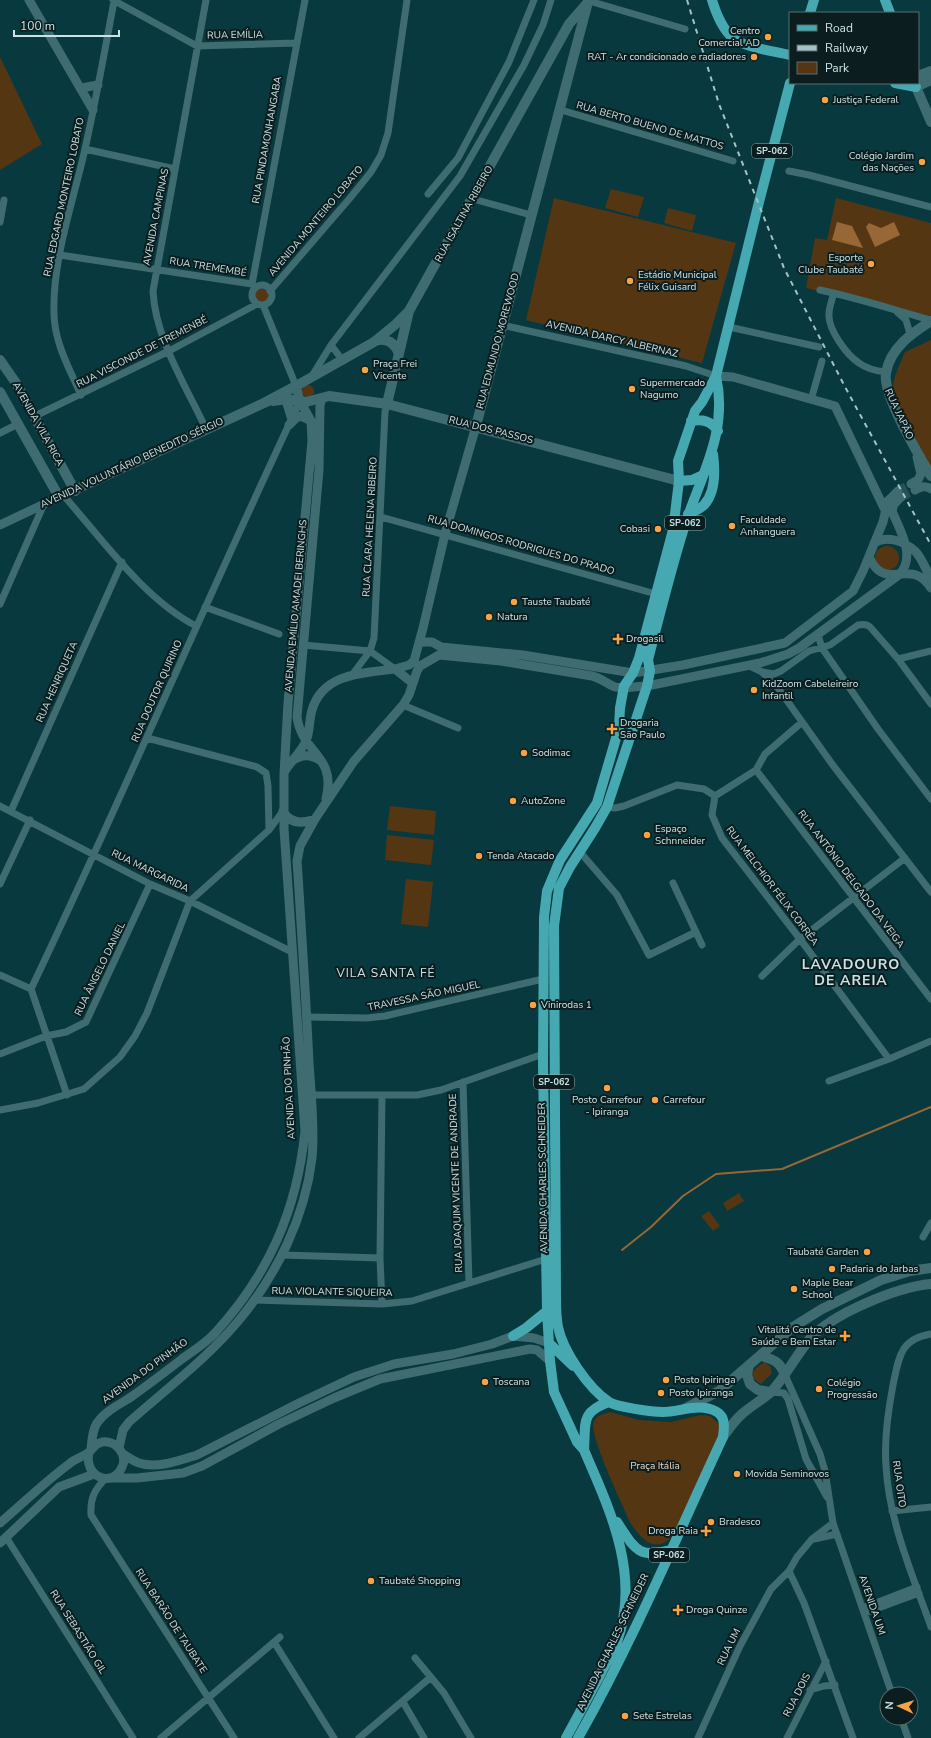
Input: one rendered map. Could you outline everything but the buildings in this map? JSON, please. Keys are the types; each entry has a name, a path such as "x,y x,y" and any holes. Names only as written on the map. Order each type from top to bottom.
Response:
{"main road":[{"name":"RUA ISALTINA RIBEIRO","path":"296,386 343,361 374,342 409,311 473,199 560,39 572,20 589,0"},
{"name":"RUA EDMUNDO MOREWOOD","path":"476,426 589,0"},
{"path":"712,0 718,17 733,38 747,44 789,55"},
{"path":"810,12 814,0"},
{"path":"885,0 890,12"},
{"path":"560,39 568,39 574,44 574,57"},
{"path":"919,76 931,71"},
{"path":"902,84 916,85 931,80"},
{"name":"AVENIDA CHARLES SCHNEIDER","path":"566,1738 617,1641 624,1610 625,1574 612,1515 584,1450 577,1442 554,1392 550,1361 547,1312 543,1054 544,917 547,890 560,860 597,803 619,728 620,687 633,673 640,655 673,530 679,481 678,461 691,421 716,376 734,308 758,202 790,84"},
{"path":"916,85 931,122"},
{"path":"387,404 409,311"},
{"name":"RUA JAPÃO","path":"931,320 910,334 896,350 886,372 885,383 908,433 931,476"},
{"path":"374,342 381,339 390,341 396,346 399,354"},
{"name":"AVENIDA VILA RICA","path":"0,360 35,416 75,490"},
{"name":"AVENIDA CHARLES SCHNEIDER","path":"578,1738 611,1678 673,1549 723,1437 723,1418 718,1412 707,1409 686,1408 664,1412 643,1410 609,1402 585,1379 564,1344 558,1326 556,1296 554,926 559,888 607,806 647,686 650,671 648,660 688,514 712,452 718,431 720,404 716,376"},
{"name":"AVENIDA VOLUNTÁRIO BENEDITO SÉRGIO","path":"61,496 264,403 296,386"},
{"name":"AVENIDA VILA RICA","path":"0,392 61,496"},
{"name":"RUA DOS PASSOS","path":"300,401 306,402 329,396 387,404 476,426 679,481"},
{"path":"286,399 290,422"},
{"name":"AVENIDA VOLUNTÁRIO BENEDITO SÉRGIO","path":"264,403 286,399 300,401"},
{"path":"691,421 703,420 710,422 718,431"},
{"name":"SP-062","path":"688,514 704,504 709,497 714,476 712,452"},
{"path":"679,481 692,480 703,475"},
{"path":"620,708 629,711 638,710"},
{"path":"686,1408 719,1391 793,1327 848,1296 881,1280 910,1271 931,1268"},
{"path":"723,1437 742,1413 770,1392 785,1375 795,1358 808,1341 824,1326 878,1298 900,1290 931,1284"},
{"path":"513,1336 547,1312"},
{"path":"549,1343 585,1379"},
{"path":"761,1356 772,1358 781,1364 785,1375"},
{"path":"749,1365 747,1375 750,1384 758,1390 770,1392"},
{"name":"SP-062","path":"584,1450 584,1423 588,1415 597,1406 609,1402"},
{"name":"SP-062","path":"612,1515 632,1545 639,1551 648,1554 661,1553 673,1549"}],"street":[{"path":"29,0 93,110"},
{"name":"RUA EMÍLIA","path":"114,0 197,46 296,44"},
{"name":"RUA EDGARD MONTEIRO LOBATO","path":"82,395 58,342 54,316 56,285 60,254 85,149 114,0"},
{"name":"AVENIDA CAMPINAS","path":"206,0 153,291 154,305 160,333 206,429"},
{"name":"RUA PINDAMONHANGABA","path":"305,0 252,296 260,305 296,386 300,401 311,421"},
{"name":"AVENIDA MONTEIRO LOBATO","path":"270,291 350,198 371,172 381,155 388,133 407,0"},
{"path":"428,194 458,158 509,62 534,0"},
{"path":"310,378 331,345 460,176 524,65 543,26 551,0"},
{"path":"589,0 685,29"},
{"path":"81,88 98,85"},
{"name":"RUA BERTO BUENO DE MATTOS","path":"560,110 733,161"},
{"path":"85,149 175,169"},
{"path":"789,171 809,174 931,207"},
{"path":"473,199 531,215"},
{"path":"0,202 4,200 0,222"},
{"name":"RUA TREMEMBÉ","path":"60,254 254,286"},
{"path":"254,286 264,286 270,291 270,300 260,305"},
{"path":"820,290 864,300 896,311 931,320"},
{"path":"834,293 829,315 831,327 841,344 859,363 873,370 886,372"},
{"name":"RUA VISCONDE DE TREMENBÉ","path":"35,416 82,395 260,305"},
{"path":"896,311 906,320 910,334"},
{"name":"AVENIDA DARCY ALBERNAZ","path":"502,325 686,366 716,376"},
{"path":"728,327 819,347"},
{"path":"331,345 343,361"},
{"path":"811,400 822,362"},
{"path":"716,376 733,377 837,407 886,512"},
{"name":"AVENIDA EMÍLIO AMADEI BERINGHS","path":"322,398 320,405 318,478 297,716 306,741 324,763 327,770 329,788 324,806"},
{"name":"RUA DOUTOR QUIRINO","path":"31,989 95,855 196,626 300,401"},
{"name":"RUA CLARA HELENA RIBEIRO","path":"370,651 374,638 385,412 387,404"},
{"path":"290,422 301,416 311,421 312,441 288,703 284,774 284,811 286,816 293,821 301,823 315,819"},
{"path":"0,433 18,424"},
{"name":"RUA EDMUNDO MOREWOOD","path":"395,669 412,664 419,644 445,534 476,426"},
{"path":"908,433 921,474 913,487 927,486 931,489"},
{"path":"900,494 892,511 906,545 908,554 907,563 900,574 818,635 788,654 750,666 719,670 647,686 620,687 602,679 575,672 501,660 439,655 428,656 422,652 419,644 432,642 441,647 523,655 633,673 722,657 790,640 853,591 869,557 886,512 888,501 900,494"},
{"path":"61,496 168,609 196,626"},
{"name":"AVENIDA VOLUNTÁRIO BENEDITO SÉRGIO","path":"0,525 61,496"},
{"path":"0,604 44,504"},
{"name":"RUA DOMINGOS RODRIGUES DO PRADO","path":"381,517 656,594"},
{"path":"874,543 879,540 889,539 900,541 916,552 931,579"},
{"path":"869,557 878,570 886,573 909,573 921,577 931,588"},
{"name":"RUA HENRIQUETA","path":"10,811 122,562"},
{"path":"205,607 279,634"},
{"path":"750,651 747,660 750,666 762,672 774,674 781,671 809,651 830,645 858,625 869,625 898,659 931,704"},
{"path":"818,635 822,648 878,729 931,799"},
{"path":"303,645 370,651 410,681 413,681"},
{"path":"352,675 370,651"},
{"path":"898,659 931,651"},
{"path":"107,1478 120,1471 123,1466 121,1451 123,1430 129,1422 224,1337 254,1300 283,1255 298,1217 312,1158 311,1094 297,861 300,846 315,819 354,761 403,705 420,666 439,655"},
{"path":"719,670 724,664 722,657"},
{"path":"284,774 290,762 306,741 312,710 318,698 331,683 352,675 395,669"},
{"path":"778,688 778,681 781,671"},
{"path":"762,672 778,688 801,723 931,892"},
{"path":"403,705 458,728"},
{"path":"607,806 624,806 677,785 704,789 715,796 756,770 765,754 801,723"},
{"path":"147,738 257,767 266,773 268,786 269,830"},
{"path":"290,762 306,755 315,757 324,763"},
{"name":"RUA ANTÔNIO DELGADO DA VEIGA","path":"756,770 931,999"},
{"name":"RUA MELCHIOR FÉLIX CORRÊA","path":"715,796 712,815 722,838 800,939 889,1059"},
{"name":"RUA MARGARIDA","path":"0,806 30,820 150,884 190,901 292,952"},
{"path":"0,1110 67,1095 84,1089 99,1078 120,1057 135,1036 146,1013 190,901 269,830 284,811"},
{"name":"AVENIDA DO PINHÃO","path":"90,1451 92,1434 96,1424 104,1414 130,1398 214,1334 230,1316 264,1268 281,1232 300,1165 305,1131 292,952 284,811"},
{"path":"0,884 30,820"},
{"path":"580,852 617,895 649,955 696,932"},
{"path":"762,976 800,939 904,858"},
{"path":"674,883 702,945"},
{"name":"RUA ÂNGELO DANIEL","path":"0,1054 46,1036 66,1032 86,1022 150,884"},
{"path":"0,976 31,989 67,1095"},
{"name":"TRAVESSA SÃO MIGUEL","path":"307,1017 367,1018 385,1016 543,979"},
{"path":"829,1081 889,1059 931,1041"},
{"path":"311,1094 417,1095 441,1090 543,1054"},
{"name":"RUA JOAQUIM VICENTE DE ANDRADE","path":"463,1082 469,1283"},
{"path":"382,1095 380,1258 382,1304"},
{"path":"923,1237 931,1223"},
{"path":"283,1255 380,1258"},
{"name":"RUA VIOLANTE SIQUEIRA","path":"254,1300 382,1304 412,1301 546,1259"},
{"name":"RUA OITO","path":"931,1334 920,1336 908,1342 900,1356 886,1429 885,1466 892,1510 931,1627"},
{"path":"0,1523 45,1482 71,1462 90,1451 97,1444 103,1442 115,1444 121,1451 140,1464 158,1464 180,1460 197,1455 299,1403 354,1378 394,1364 453,1354 492,1344 513,1336 534,1338 549,1343"},
{"path":"492,1344 497,1350 495,1357"},
{"path":"3,1540 59,1487 94,1474 107,1478 137,1478 183,1473 202,1466 285,1421 334,1398 380,1379 530,1349 536,1350 550,1361"},
{"path":"785,1375 820,1454 825,1471 828,1499"},
{"path":"770,1392 784,1393 788,1399 806,1459 828,1499"},
{"path":"90,1451 88,1464 94,1474"},
{"name":"RUA BARÃO DE TAUBATE","path":"107,1478 96,1488 92,1498 91,1515 234,1738"},
{"name":"AVENIDA UM","path":"828,1499 833,1523 889,1686"},
{"path":"892,1510 931,1507"},
{"name":"RUA UM","path":"698,1738 756,1615 771,1589 789,1571 797,1557 812,1539 833,1523"},
{"path":"812,1539 837,1534"},
{"name":"RUA SEBASTIÃO GIL","path":"3,1540 133,1738"},
{"path":"789,1571 804,1603 826,1661 852,1738"},
{"path":"864,1610 918,1590"},
{"path":"161,1738 280,1637"},
{"path":"274,1642 334,1738"},
{"path":"415,1658 444,1693 471,1738"},
{"name":"RUA DOIS","path":"787,1738 826,1661"},
{"path":"359,1738 431,1677"},
{"path":"810,1690 835,1685"},
{"path":"403,1702 424,1738"},
{"path":"904,1726 908,1738"}],"green space":[{"path":"0,57 42,144 0,170"},
{"path":"611,189 644,197 638,217 605,208"},
{"name":"Estádio Municipal Félix Guisard","path":"554,198 736,243 702,363 526,320"},
{"name":"Esporte Clube Taubaté","path":"836,198 931,223 931,316 806,288 815,238 827,240"},
{"path":"668,208 696,215 692,231 664,223"},
{"path":"262,288 267,290 269,295 267,300 262,302 257,300 255,295 257,290"},
{"path":"931,340 931,466 909,430 899,410 893,394 893,388 896,373 905,352"},
{"path":"306,385 310,385 314,391 310,397 306,397 302,393 302,389"},
{"path":"887,546 892,547 898,553 898,563 892,569 887,570 882,569 876,563 875,558 876,553 882,547"},
{"path":"390,806 436,811 434,835 387,830"},
{"path":"387,835 434,840 431,865 385,860"},
{"path":"406,879 433,882 428,927 401,924"},
{"path":"739,1193 744,1201 727,1211 723,1203"},
{"path":"709,1211 720,1226 713,1231 701,1216"},
{"path":"765,1362 770,1366 772,1373 761,1384 754,1379 752,1375 757,1367"},
{"name":"Praça Itália","path":"610,1412 639,1420 671,1422 701,1415 710,1416 719,1424 720,1438 679,1525 671,1537 662,1543 656,1544 646,1541 637,1532 630,1522 607,1470 593,1428 594,1421 597,1417"}],"shaded area":[{"path":"837,222 852,226 863,248 832,240"},
{"path":"894,222 900,235 875,247 866,227 869,223 881,228"}],"waterway":[{"path":"622,1250 651,1227 683,1196 716,1174 782,1169 931,1107"}],"tunnel":[{"path":"898,491 911,484"},
{"path":"901,497 915,490"}],"railway":[{"path":"687,0 719,104 784,268 844,385 931,545"}],"place":[{"name":"Centro Comercial AD","path":"768,37"},
{"name":"RAT - Ar condicionado e radiadores","path":"754,57"},
{"name":"Justiça Federal","path":"825,100"},
{"name":"Colégio Jardim das Nações","path":"922,162"},
{"name":"Esporte Clube Taubaté","path":"871,264"},
{"name":"Estádio Municipal Félix Guisard","path":"630,281"},
{"name":"Praça Frei Vicente","path":"365,370"},
{"name":"Supermercado Nagumo","path":"632,389"},
{"name":"Faculdade Anhanguera","path":"732,526"},
{"name":"Cobasi","path":"658,529"},
{"name":"Tauste Taubaté","path":"514,602"},
{"name":"Natura","path":"489,617"},
{"name":"Drogasil","path":"618,639"},
{"name":"KidZoom Cabeleireiro Infantil","path":"754,690"},
{"name":"Drogaria São Paulo","path":"612,729"},
{"name":"Sodimac","path":"524,753"},
{"name":"AutoZone","path":"513,801"},
{"name":"Espaço Schnneider","path":"647,835"},
{"name":"Tenda Atacado","path":"479,856"},
{"name":"Vinirodas 1","path":"533,1005"},
{"name":"Posto Carrefour - Ipiranga","path":"607,1088"},
{"name":"Carrefour","path":"655,1100"},
{"name":"Taubaté Garden","path":"867,1252"},
{"name":"Padaria do Jarbas","path":"832,1269"},
{"name":"Maple Bear School","path":"794,1289"},
{"name":"Vitalitá Centro de Saúde e Bem Estar","path":"845,1336"},
{"name":"Posto Ipiringa","path":"666,1380"},
{"name":"Toscana","path":"485,1382"},
{"name":"Colégio Progressão","path":"819,1389"},
{"name":"Posto Ipiranga","path":"661,1393"},
{"name":"Movida Seminovos","path":"737,1474"},
{"name":"Bradesco","path":"711,1522"},
{"name":"Droga Raia","path":"706,1531"},
{"name":"Taubaté Shopping","path":"371,1581"},
{"name":"Droga Quinze","path":"678,1610"},
{"name":"Sete Estrelas","path":"625,1716"}],"district":[{"name":"LAVADOURO DE AREIA","path":"851,972"},
{"name":"VILA SANTA FÉ","path":"386,973"}]}
